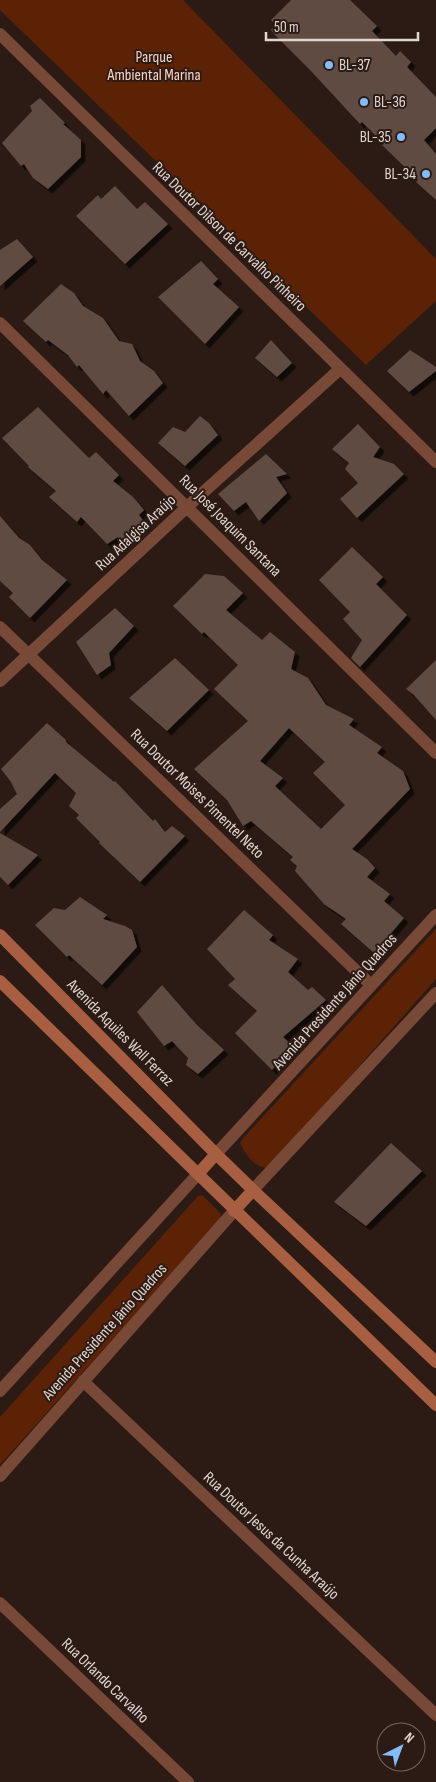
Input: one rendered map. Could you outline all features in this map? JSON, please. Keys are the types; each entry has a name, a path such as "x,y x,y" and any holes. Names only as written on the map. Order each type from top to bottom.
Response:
{"main road":[{"name":"Avenida Aquiles Wall Ferraz","path":"0,936 253,1190"},
{"path":"0,981 234,1211 436,1405"},
{"path":"198,1174 216,1154"},
{"path":"234,1211 253,1190 436,1362"}],"street":[{"name":"Rua Doutor Dilson de Carvalho Pinheiro","path":"0,34 340,370 436,462"},
{"name":"Rua José Joaquim Santana","path":"0,323 436,753"},
{"name":"Rua Adalgisa Araújo","path":"0,681 188,507 340,370"},
{"name":"Rua Doutor Moises Pimentel Neto","path":"0,627 372,985"},
{"name":"Avenida Presidente Jânio Quadros","path":"216,1154 436,914"},
{"path":"253,1190 436,993"},
{"path":"2,1385 198,1174"},
{"name":"Avenida Presidente Jânio Quadros","path":"0,1476 234,1211"},
{"name":"Rua Doutor Jesus da Cunha Araújo","path":"83,1381 436,1716"},
{"name":"Rua Orlando Carvalho","path":"0,1603 188,1782"}],"green space":[{"name":"Parque Ambiental Marina","path":"0,0 183,0 436,259 436,301 366,365 0,10"},
{"path":"436,929 436,979 269,1168 255,1163 240,1143 245,1136"},
{"path":"202,1195 221,1214 220,1219 0,1465 0,1417 198,1196"}],"building":[{"path":"291,0 350,0 377,26 372,31 396,56 400,51 411,62 407,67 436,97 436,128 424,140 436,154 436,200 416,182 418,180 382,145 384,144 362,122 360,124 271,30 276,25 271,20"},
{"path":"40,98 65,123 63,124 81,140 81,157 48,189 33,178 24,164 21,166 2,143 32,111 30,106"},
{"path":"115,186 137,209 145,202 168,224 125,264 76,216 98,195 101,199"},
{"path":"17,239 33,257 0,286 0,250"},
{"path":"201,261 218,279 213,284 239,307 205,344 158,297"},
{"path":"61,284 74,293 83,306 103,318 119,341 132,344 140,361 154,371 163,383 129,416 106,390 103,394 79,365 77,367 68,355 48,340 46,342 23,321"},
{"path":"271,340 292,363 277,377 255,358"},
{"path":"410,350 436,367 436,371 409,392 387,371"},
{"path":"38,407 89,458 96,452 119,475 113,481 133,497 144,510 139,515 145,523 122,544 118,537 107,544 81,517 77,522 49,497 56,491 28,467 2,438"},
{"path":"200,416 209,423 218,435 185,466 158,443 173,427 185,432"},
{"path":"358,424 380,447 373,457 394,464 404,474 357,518 340,499 358,483 345,469 349,463 332,449"},
{"path":"266,454 287,474 276,477 287,493 259,521 246,502 234,511 218,494"},
{"path":"0,516 19,538 30,545 42,560 67,580 30,618 9,597 13,593 0,581"},
{"path":"352,547 383,577 376,584 407,615 360,667 351,658 362,640 343,619 350,612 319,580"},
{"path":"205,574 224,576 243,593 226,610 262,640 270,632 295,652 291,669 308,678 326,705 354,719 349,725 382,747 377,753 403,771 410,789 352,849 367,859 375,868 367,877 390,894 384,901 404,918 374,953 341,924 346,919 324,904 295,871 297,866 290,860 293,857 251,821 243,826 227,800 194,769 248,721 214,689 238,665 204,632 202,634 173,606","holes":["289,728 325,762 313,773 345,805 321,829 275,786 283,778 260,761"]},
{"path":"115,608 134,626 109,653 111,665 97,675 76,642"},
{"path":"175,658 209,690 167,731 129,698"},
{"path":"436,660 436,720 414,695 406,689"},
{"path":"47,723 66,742 115,781 153,821 155,819 165,832 172,826 185,836 140,882 76,818 79,815 69,806 76,793 55,773 0,832 0,809 17,794 1,769"},
{"path":"0,833 38,855 8,885 0,877"},
{"path":"80,897 107,915 103,919 132,930 137,947 102,985 69,955 67,957 35,925 54,908 65,910"},
{"path":"244,910 273,935 269,940 298,959 288,972 308,990 312,987 326,1000 283,1037 293,1046 272,1070 235,1033 257,1011 228,985 235,979 207,949"},
{"path":"162,985 197,1025 224,1050 198,1074 186,1065 188,1058 172,1041 164,1046 137,1012"},
{"path":"391,1143 422,1171 366,1226 334,1202"}],"place":[{"name":"BL-37","path":"329,65"},
{"name":"BL-36","path":"364,102"},
{"name":"BL-35","path":"401,137"},
{"name":"BL-34","path":"426,174"}]}
